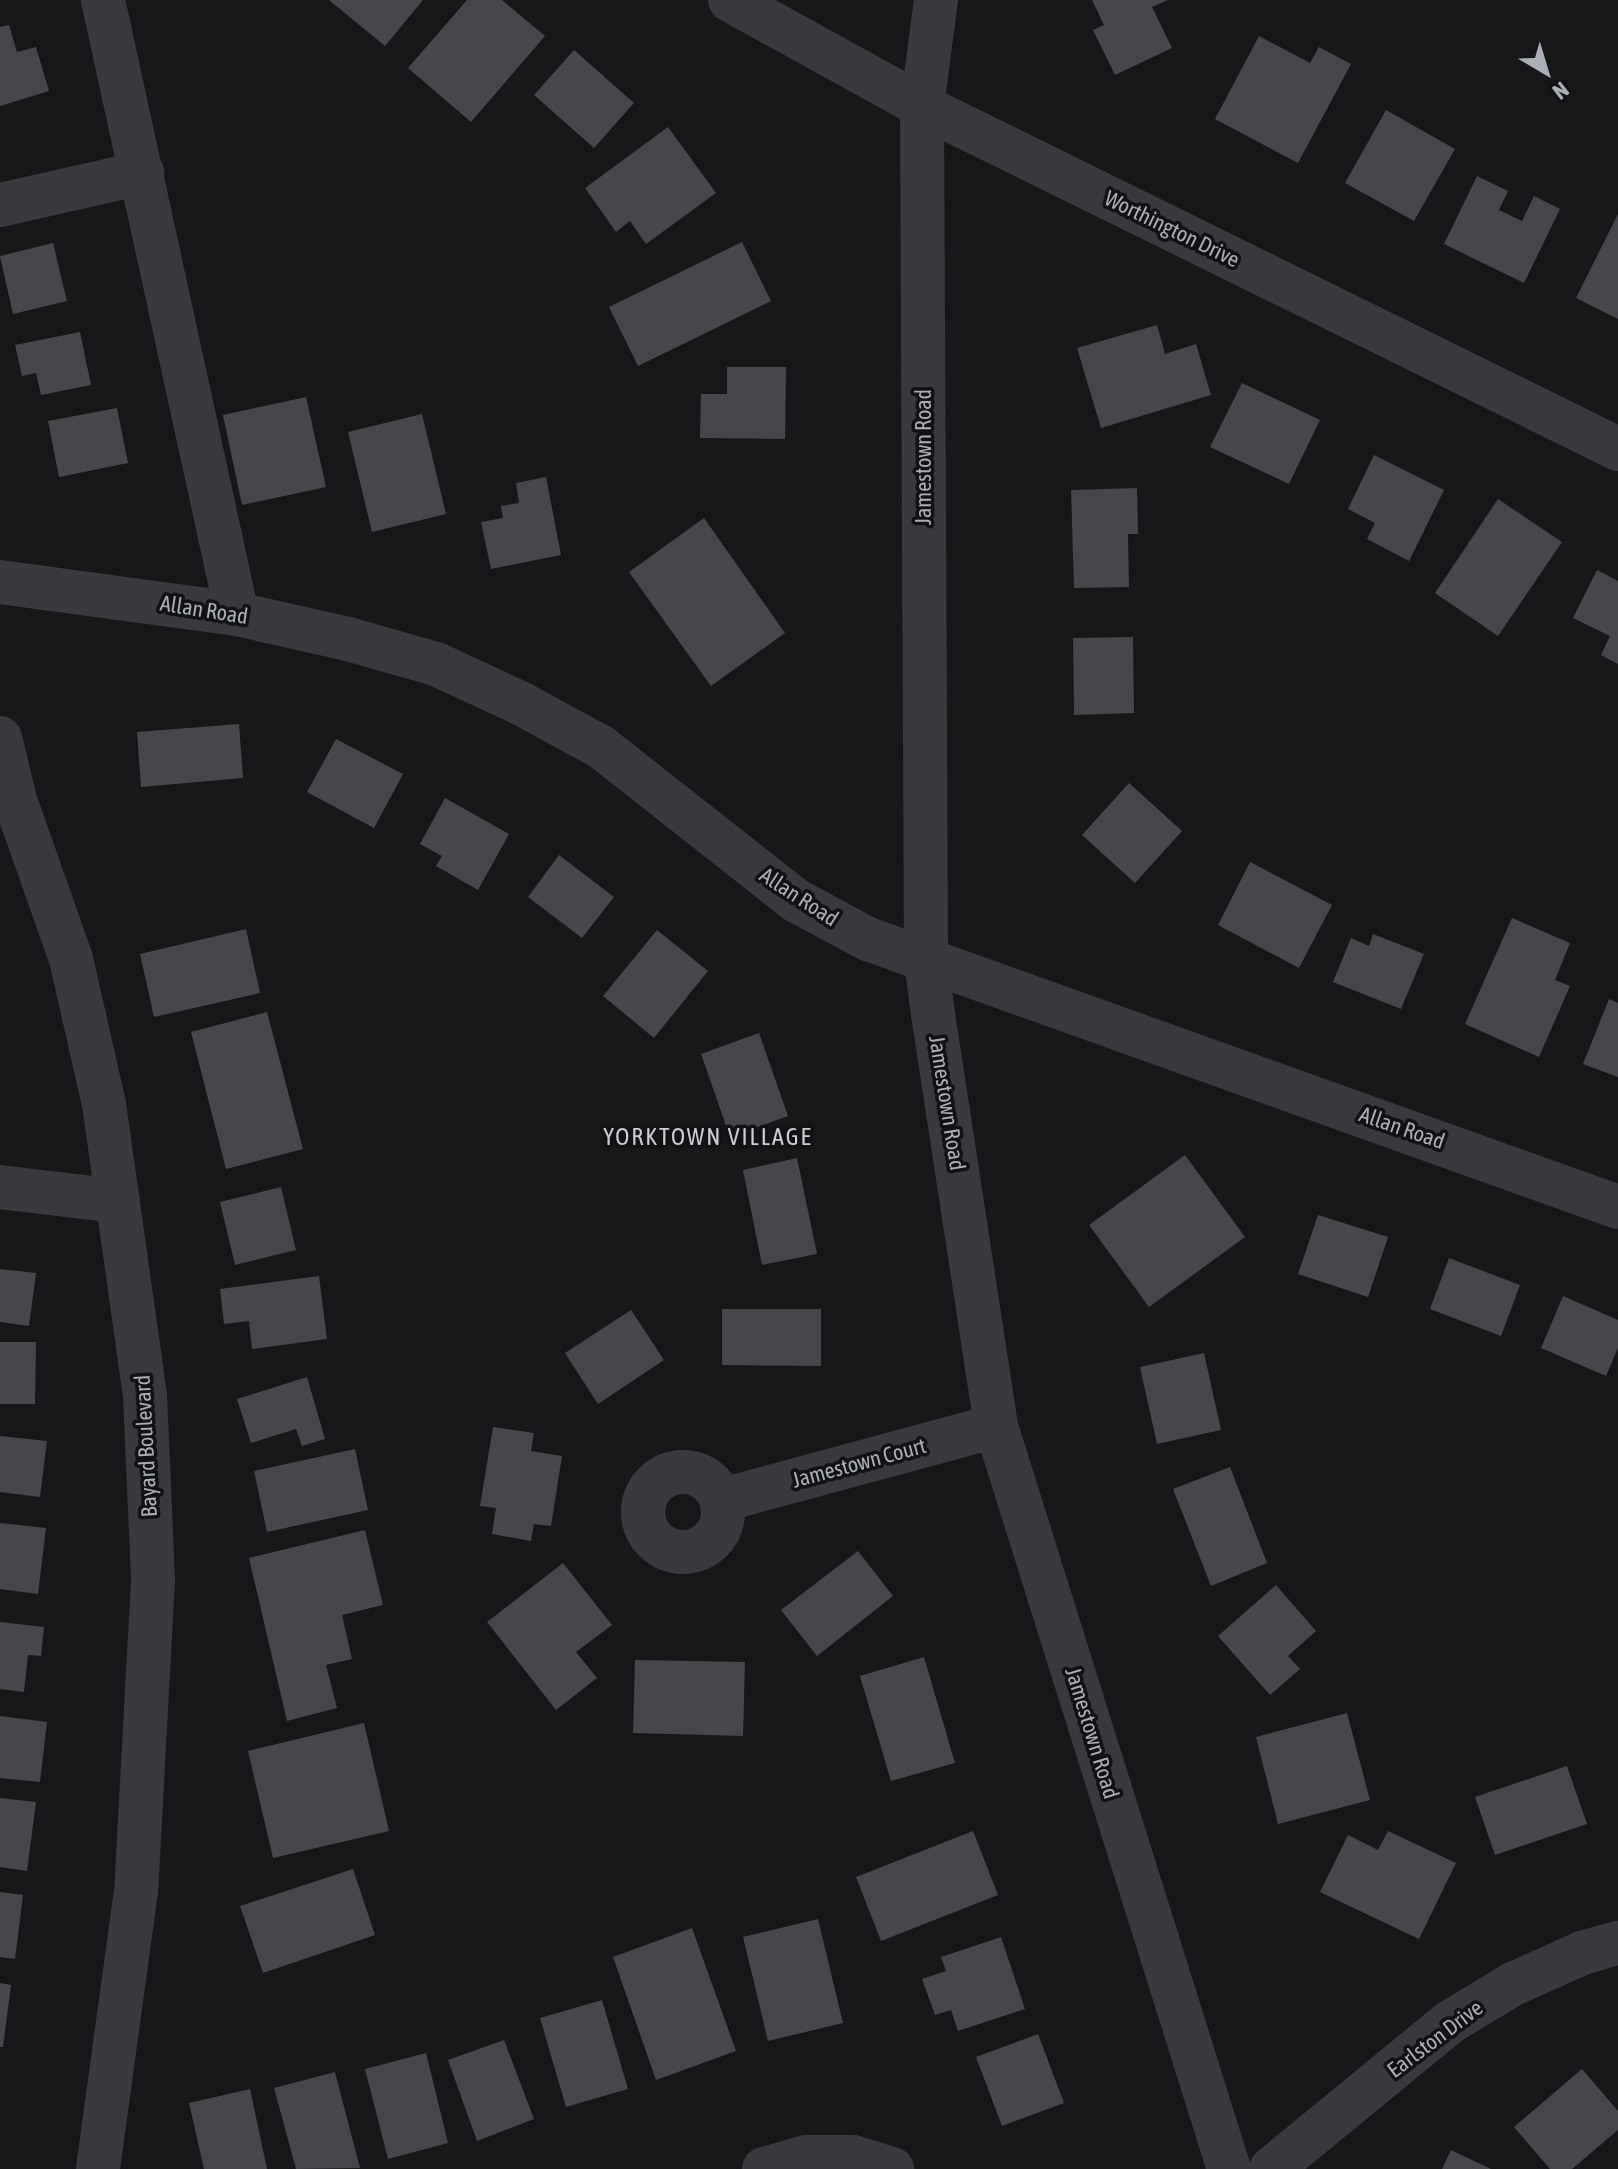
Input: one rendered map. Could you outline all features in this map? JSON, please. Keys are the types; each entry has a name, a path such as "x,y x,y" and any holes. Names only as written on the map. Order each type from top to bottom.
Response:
{"street":[{"path":"103,0 237,614"},
{"name":"Worthington Drive","path":"730,0 922,106 1618,449"},
{"name":"Jamestown Road","path":"936,0 922,106 926,961 996,1426 1229,2169"},
{"path":"0,205 142,173"},
{"name":"Allan Road","path":"0,582 237,614 348,639 436,664 522,704 601,747 797,901 868,939 1618,1207"},
{"name":"Bayard Boulevard","path":"0,738 15,800 71,959 104,1104 145,1395 153,1580 136,1891 98,2169"},
{"path":"0,1187 118,1201"},
{"name":"Jamestown Court","path":"722,1500 996,1426"},
{"name":"Earlston Drive","path":"1271,2169 1450,2022 1513,1984 1582,1953 1618,1943"},
{"path":"764,2169 806,2157 853,2157 892,2169"}],"building":[{"path":"329,0 423,0 385,46"},
{"path":"467,0 502,0 545,36 471,122 408,68"},
{"path":"1092,0 1168,0 1152,7 1172,48 1115,75 1093,30 1104,25"},
{"path":"9,25 17,52 36,47 49,91 0,106 0,27"},
{"path":"1259,36 1310,63 1319,47 1351,64 1298,163 1215,119"},
{"path":"574,50 634,103 594,148 534,95"},
{"path":"1386,110 1455,149 1414,221 1345,183"},
{"path":"668,127 716,193 646,244 630,221 616,232 585,188"},
{"path":"1477,176 1508,191 1499,210 1522,221 1534,196 1560,209 1524,283 1444,244"},
{"path":"1618,214 1618,319 1576,298"},
{"path":"742,242 771,301 638,366 609,307"},
{"path":"53,243 67,301 13,314 0,256"},
{"path":"1157,325 1165,354 1196,344 1211,395 1101,428 1077,348"},
{"path":"80,332 91,385 41,395 36,373 22,376 15,345"},
{"path":"727,367 786,367 785,439 700,438 701,394 727,394"},
{"path":"1242,383 1320,420 1289,484 1210,447"},
{"path":"306,397 326,487 242,505 223,415"},
{"path":"117,408 128,463 59,477 48,421"},
{"path":"422,414 446,514 372,532 348,432"},
{"path":"1374,455 1444,490 1409,561 1367,539 1375,523 1348,509"},
{"path":"546,477 561,555 491,569 481,522 503,518 501,506 519,503 516,483"},
{"path":"1137,488 1138,534 1128,534 1129,587 1074,588 1071,490"},
{"path":"1498,499 1562,542 1498,636 1435,593"},
{"path":"704,518 785,633 711,686 629,572"},
{"path":"1597,570 1618,581 1618,664 1601,655 1610,636 1573,618"},
{"path":"1133,637 1134,713 1074,715 1073,638"},
{"path":"239,724 243,778 141,787 137,732"},
{"path":"336,739 403,774 374,828 307,792"},
{"path":"1129,783 1182,831 1135,883 1082,835"},
{"path":"445,798 509,834 478,890 436,866 442,856 420,844"},
{"path":"559,855 614,897 582,938 528,897"},
{"path":"1250,862 1332,905 1299,968 1218,925"},
{"path":"1512,918 1570,943 1555,980 1570,986 1539,1057 1465,1024"},
{"path":"246,929 260,993 154,1017 140,954"},
{"path":"657,930 708,971 654,1038 603,996"},
{"path":"1373,934 1424,954 1401,1009 1333,982 1351,938 1369,946"},
{"path":"1609,999 1618,1003 1618,1077 1583,1064"},
{"path":"267,1012 303,1149 226,1169 191,1032"},
{"path":"759,1033 788,1116 730,1137 701,1054"},
{"path":"1185,1155 1245,1237 1149,1307 1089,1225"},
{"path":"797,1158 817,1254 762,1265 743,1170"},
{"path":"281,1187 296,1250 235,1265 220,1202"},
{"path":"1318,1215 1388,1237 1368,1297 1298,1274"},
{"path":"1449,1258 1520,1285 1501,1336 1430,1309"},
{"path":"0,1269 36,1273 29,1326 0,1322"},
{"path":"319,1276 327,1339 252,1349 249,1321 224,1324 220,1289"},
{"path":"1563,1296 1618,1320 1618,1348 1606,1376 1541,1348"},
{"path":"722,1309 821,1309 821,1366 722,1365"},
{"path":"631,1310 664,1360 598,1404 565,1353"},
{"path":"0,1342 36,1342 35,1404 0,1404"},
{"path":"1204,1353 1221,1430 1157,1444 1140,1367"},
{"path":"307,1377 325,1439 302,1446 296,1429 251,1443 237,1399"},
{"path":"493,1427 534,1433 531,1451 562,1456 551,1526 534,1524 531,1541 492,1534 496,1508 480,1506"},
{"path":"0,1436 47,1441 40,1497 0,1492"},
{"path":"355,1449 368,1510 267,1532 254,1471"},
{"path":"1230,1467 1267,1563 1211,1586 1173,1489"},
{"path":"0,1523 46,1528 38,1594 0,1589"},
{"path":"365,1530 383,1605 342,1615 352,1659 326,1665 337,1708 287,1721 249,1558"},
{"path":"858,1551 893,1596 817,1656 781,1610"},
{"path":"563,1563 612,1625 576,1652 597,1678 556,1710 487,1622"},
{"path":"1276,1585 1316,1631 1288,1656 1300,1669 1270,1695 1218,1636"},
{"path":"0,1622 44,1627 41,1656 28,1655 24,1692 0,1689"},
{"path":"924,1657 955,1763 891,1781 860,1676"},
{"path":"635,1660 745,1662 743,1736 633,1733"},
{"path":"1347,1713 1370,1800 1278,1824 1256,1737"},
{"path":"0,1716 47,1722 40,1782 0,1778"},
{"path":"364,1723 389,1831 273,1858 248,1751"},
{"path":"1567,1766 1587,1824 1495,1855 1475,1797"},
{"path":"0,1798 36,1802 27,1871 0,1867"},
{"path":"973,1831 998,1895 881,1941 856,1877"},
{"path":"1388,1831 1456,1863 1419,1939 1320,1892 1348,1835 1378,1850"},
{"path":"353,1869 375,1935 263,1973 240,1906"},
{"path":"0,1892 23,1895 15,1959 0,1957"},
{"path":"818,1919 843,2023 768,2041 743,1937"},
{"path":"692,1928 736,2051 656,2080 613,1957"},
{"path":"1001,1937 1025,2009 958,2031 951,2010 935,2015 922,1979 946,1971 941,1957"},
{"path":"0,1983 11,1985 3,2047 0,2047"},
{"path":"602,2000 628,2089 566,2107 540,2018"},
{"path":"1038,2034 1064,2103 1002,2126 976,2057"},
{"path":"504,2040 534,2119 477,2141 448,2060"},
{"path":"426,2053 448,2143 388,2159 365,2069"},
{"path":"1582,2069 1618,2111 1618,2130 1572,2169 1550,2169 1514,2127"},
{"path":"335,2072 360,2168 296,2169 274,2088"},
{"path":"250,2089 267,2169 204,2169 189,2103"},
{"path":"1451,2150 1491,2169 1442,2169"}],"district":[{"name":"YORKTOWN VILLAGE","path":"708,1137"}]}
